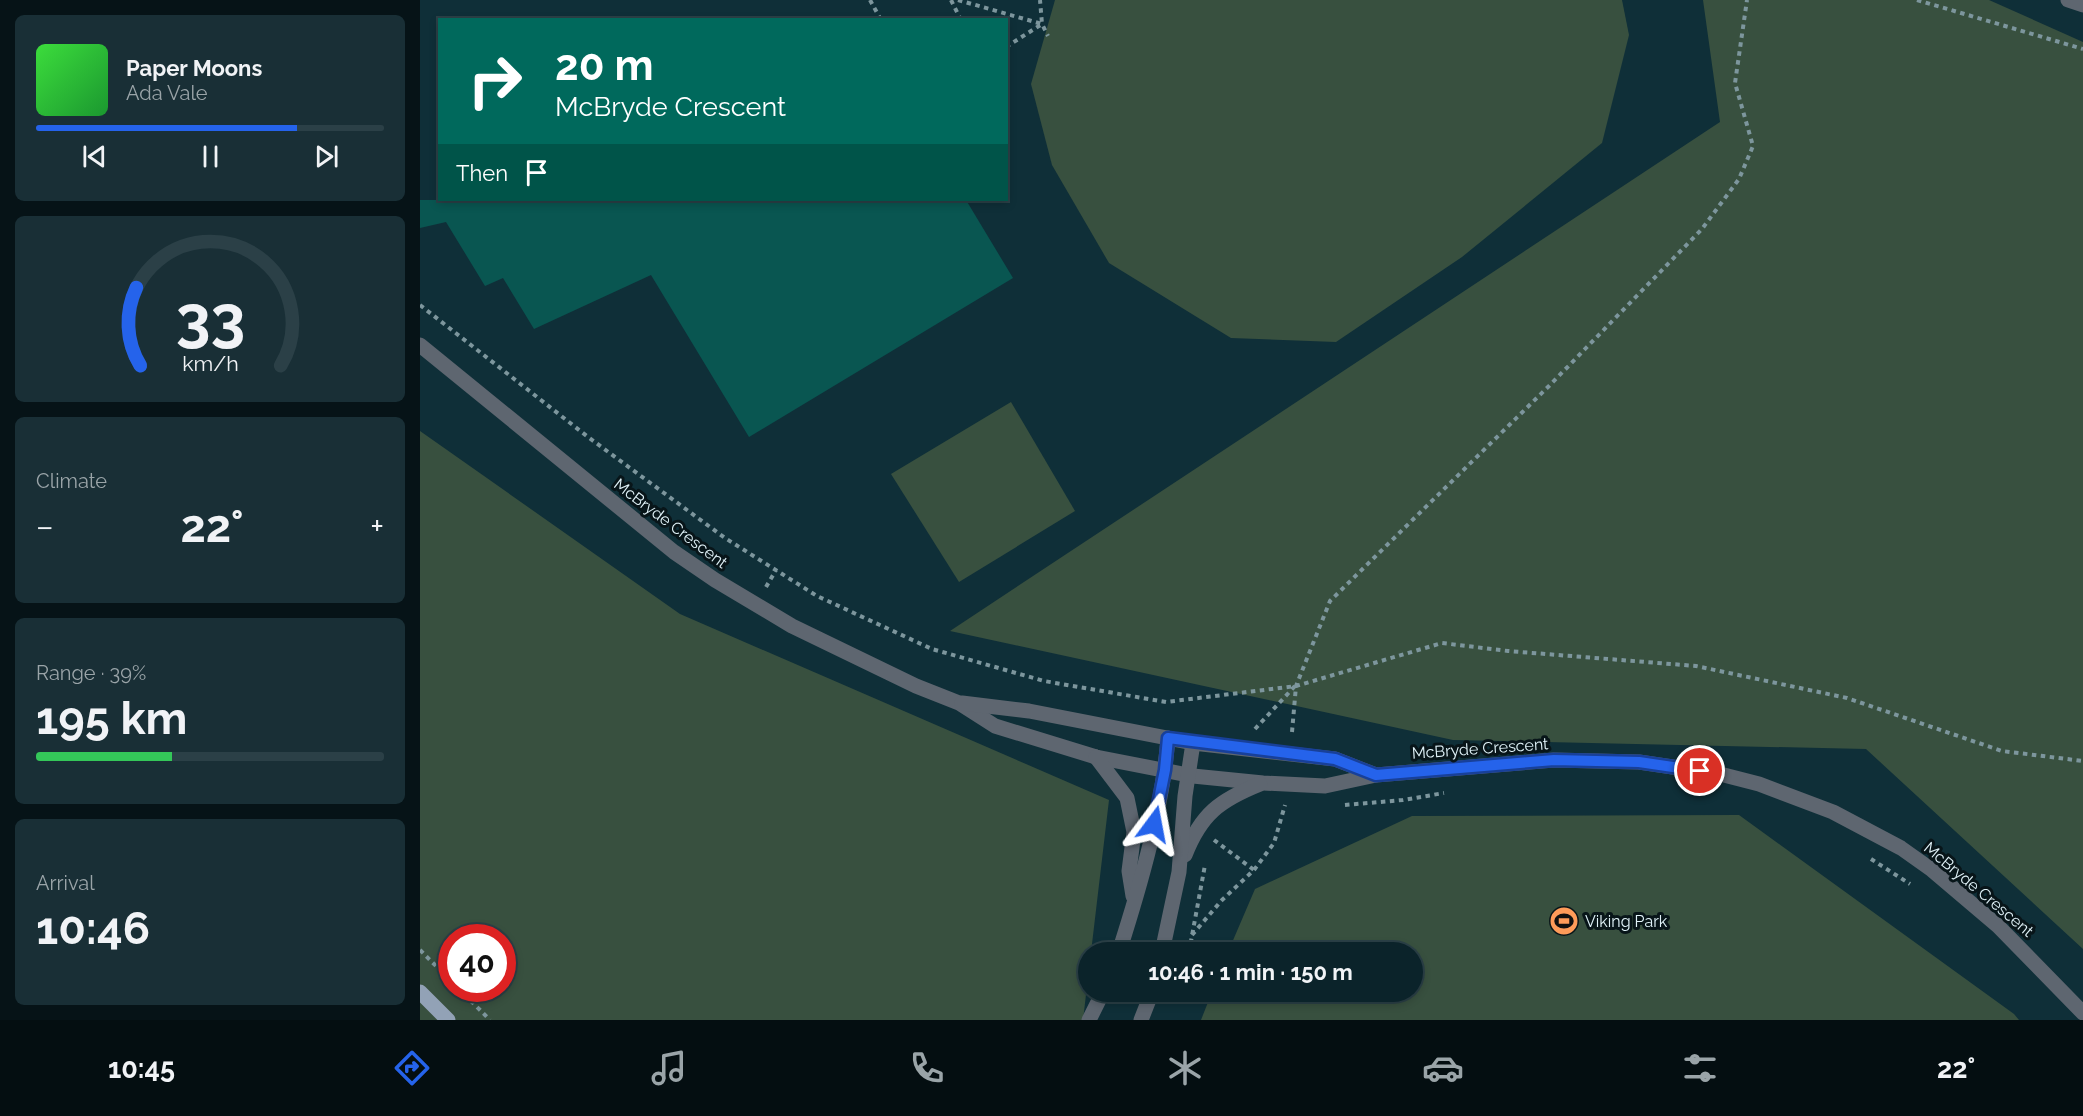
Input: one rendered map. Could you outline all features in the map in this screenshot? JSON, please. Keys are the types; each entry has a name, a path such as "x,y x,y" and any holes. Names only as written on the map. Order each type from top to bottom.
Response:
{"main road":[{"path":"420,992 448,1020"}],"street":[{"path":"2068,0 2083,5"},
{"name":"McBryde Crescent","path":"420,345 674,552 715,580 792,626 916,686 959,703 995,726 1096,757 1188,775 1263,783 1325,786 1376,775 1554,760 1628,762 1720,774 1759,784 1833,812 1901,848 1932,870 1998,926 2083,1013"},
{"name":"McBryde Crescent","path":"959,703 1029,711 1193,742 1335,759 1376,775"},
{"path":"1122,942 1134,905 1165,770 1168,738"},
{"path":"1164,942 1179,872 1185,796 1193,742"},
{"path":"1096,757 1127,798 1134,832 1129,871 1134,905"},
{"path":"1179,872 1194,834 1213,809 1234,795 1263,783"},
{"path":"1089,1020 1097,1002"},
{"path":"1141,1020 1148,1002"}],"path":[{"path":"870,0 880,18"},
{"path":"951,0 961,18"},
{"path":"958,0 1042,24"},
{"path":"1040,0 1042,24 1048,36"},
{"path":"1237,748 1296,686 1330,601 1549,386 1694,237 1739,179 1753,146 1735,83 1747,0"},
{"path":"1917,0 2083,49"},
{"path":"1008,46 1042,24"},
{"path":"420,305 588,437 725,538 817,596 932,649 1044,681 1166,702 1296,686 1442,643 1508,651 1696,666 1847,698 2002,751 2083,761"},
{"path":"1344,805 1394,801 1447,793"},
{"path":"1192,935 1221,900 1254,870 1274,843 1286,802 1280,803"},
{"path":"1209,842 1217,831"},
{"path":"1191,942 1207,854"},
{"path":"1870,859 1920,890"},
{"path":"420,950 438,968"},
{"path":"472,1002 490,1020"}],"green space":[{"path":"1055,0 1622,0 1629,35 1602,143 1462,257 1336,342 1231,338 1109,263 1052,165 1031,84"},
{"path":"1703,0 1989,0 2083,42 2083,949 1866,749 1453,740 950,631 1720,122"},
{"path":"1011,402 1075,511 959,582 891,474"},
{"path":"420,431 680,614 1109,800 1092,942 1078,942 1078,1002 1085,1002 1083,1020 420,1020"},
{"name":"Viking Park","path":"1739,815 2014,1014 2019,1020 1201,1020 1208,1002 1423,1002 1423,942 1232,942 1255,889 1412,816"}],"building":[{"path":"420,200 967,201 1013,278 749,437 651,275 534,329 503,278 485,286 446,222 420,228"}],"place":[{"name":"Viking Park","path":"1564,921"}],"route":[{"path":"1154,824 1165,770 1168,738 1335,759 1376,775 1554,760 1639,762 1700,771"}]}
